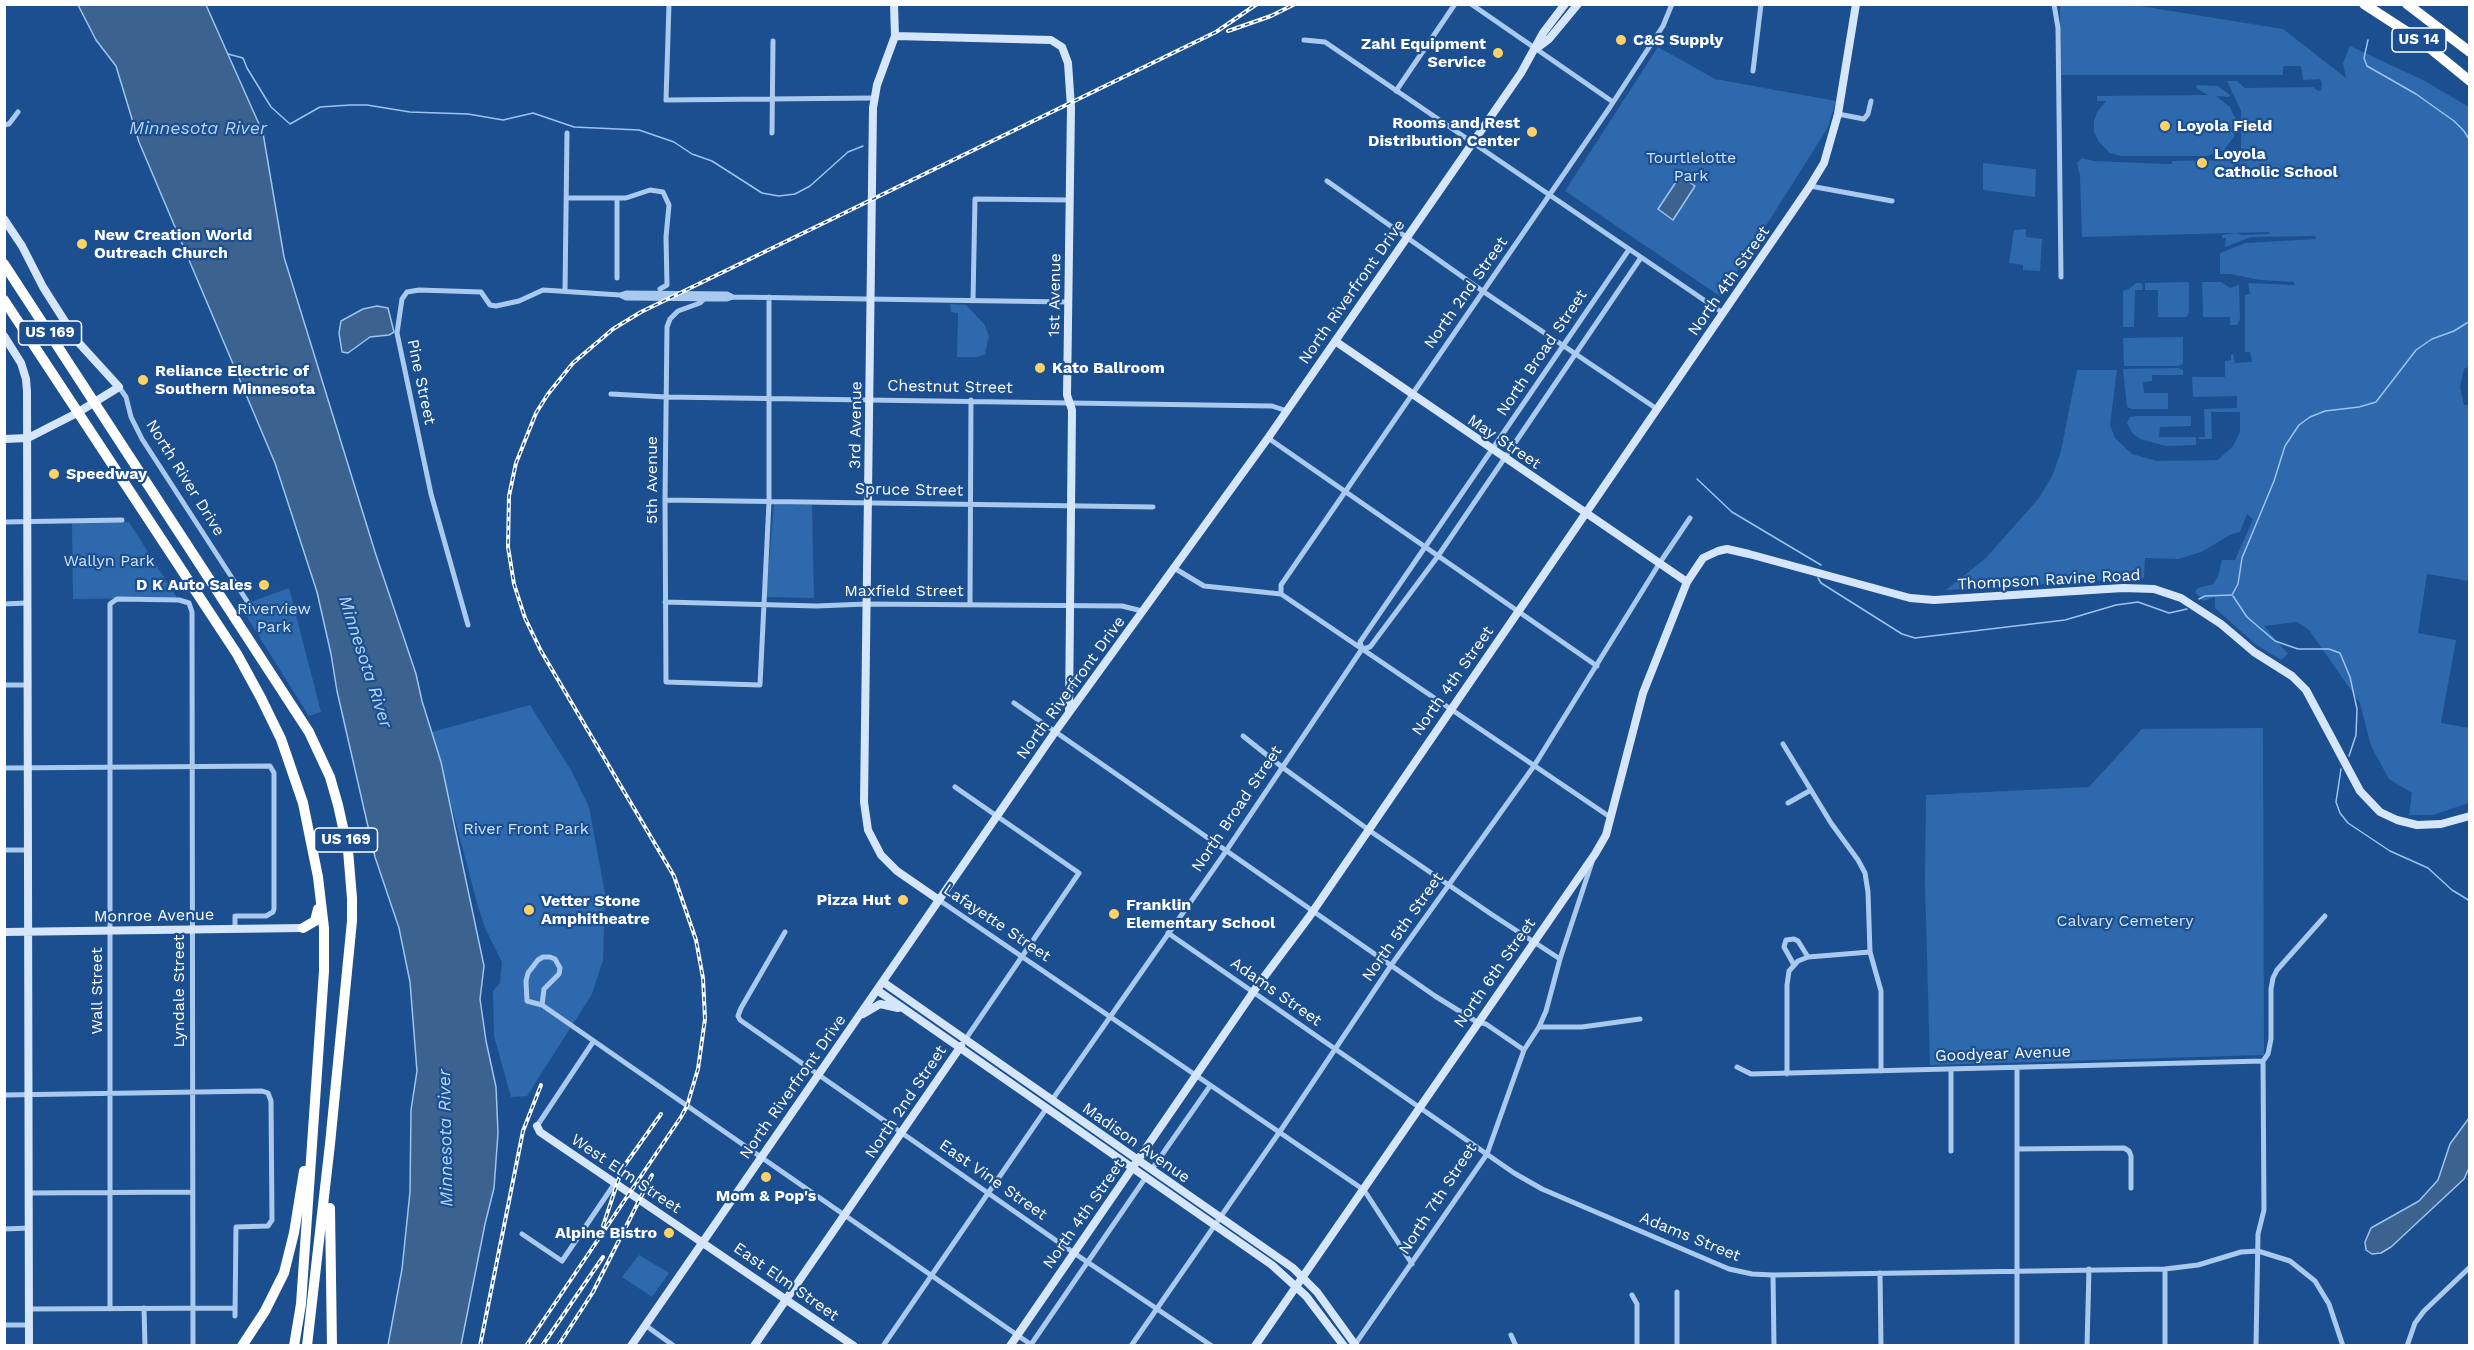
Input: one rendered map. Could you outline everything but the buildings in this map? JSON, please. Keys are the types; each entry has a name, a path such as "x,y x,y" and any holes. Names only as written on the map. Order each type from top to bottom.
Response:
{"highway":[{"name":"US 14","path":"2364,4 2421,41 2469,81"},
{"name":"US 14","path":"2407,4 2469,52"},
{"name":"US 169","path":"4,264 304,724 330,777 343,824 352,898 330,1144 307,1346"},
{"name":"US 169","path":"4,300 205,604 261,698 296,779 316,864 322,906 324,951 301,1304 294,1346"},
{"path":"303,928 313,924 318,918 316,864"},
{"path":"303,928 318,934 324,951"},
{"path":"242,1346 265,1311 290,1254 315,1109"},
{"path":"330,1144 332,1346"}],"street":[{"path":"669,4 666,100 874,98"},
{"name":"3rd Avenue","path":"876,847 866,824 864,802 874,98 895,36 894,4"},
{"path":"1396,91 1455,4"},
{"path":"1471,4 1613,102"},
{"name":"North Riverfront Drive","path":"631,1346 1055,732 1287,411 1565,4"},
{"name":"North Riverfront Drive","path":"1536,49 1550,39 1578,4"},
{"name":"North 2nd Street","path":"1281,594 1281,585 1484,292 1664,26 1671,4"},
{"path":"1753,70 1761,4"},
{"name":"North 4th Street","path":"1010,1346 1313,910 1810,186 1824,163 1838,114 1856,4"},
{"path":"2054,4 2058,38 2061,278"},
{"name":"1st Avenue","path":"895,36 1040,39 1057,42 1062,47 1070,73 1067,394 1072,410 1069,714"},
{"path":"1304,40 1325,42 1640,259 1723,313"},
{"path":"772,133 773,41"},
{"path":"1838,114 1864,119 1868,114 1871,101"},
{"path":"4,125 9,124 18,112"},
{"path":"565,291 567,133"},
{"path":"1327,181 1484,292 1657,409"},
{"path":"1810,186 1893,201"},
{"path":"567,198 617,198 657,189 663,192 669,205 666,237 667,285 660,289"},
{"path":"617,198 617,278"},
{"path":"973,301 975,199 1070,200"},
{"name":"North River Drive","path":"4,219 78,342 126,397 131,417 142,439 247,601"},
{"name":"North Broad Street","path":"1362,649 1360,642 1628,250"},
{"name":"North Broad Street","path":"1052,1100 1227,850 1362,649 1370,647 1437,556 1640,259"},
{"name":"Pine Street","path":"468,625 431,494 396,333 402,299 407,292 412,290 473,290 481,292 490,305 496,306 519,301 543,290 626,298 703,300 769,297 1068,302"},
{"name":"Pine Street","path":"620,296 626,293 727,294 733,297"},
{"path":"765,605 769,502 769,297"},
{"name":"5th Avenue","path":"703,300 678,311 670,319 667,327 666,682 760,685 765,605"},
{"path":"4,336 21,363 26,379 29,1346"},
{"name":"May Street","path":"1335,341 1659,564"},
{"path":"4,439 27,438 77,413 119,387"},
{"name":"Chestnut Street","path":"611,394 770,399 971,400 1272,406 1287,411"},
{"path":"970,604 971,400"},
{"path":"1268,438 1597,666"},
{"name":"Spruce Street","path":"665,500 1153,507"},
{"name":"North 5th Street","path":"1131,1346 1213,1224 1279,1133 1392,964 1534,766 1690,518"},
{"path":"4,522 122,520"},
{"name":"Thompson Ravine Road","path":"1687,582 1703,558 1727,549 1910,598 1934,600 2123,588 2154,589 2181,598 2201,609 2254,652 2292,676 2306,690 2360,791 2380,812 2416,825 2441,824 2469,816"},
{"path":"1659,564 1687,582"},
{"path":"1174,568 1204,586 1281,594 1610,817"},
{"name":"North 6th Street","path":"1255,1346 1477,1022 1535,942 1606,835 1643,693 1687,582"},
{"name":"Wall Street","path":"110,1309 111,602 117,599 166,599 189,603"},
{"name":"Maxfield Street","path":"665,602 765,605 1122,606 1142,611"},
{"path":"4,604 27,603"},
{"name":"Lyndale Street","path":"189,603 192,612 193,1346"},
{"path":"4,686 27,685"},
{"path":"1014,703 1435,996 1477,1022 1486,1024 1524,1050"},
{"path":"1243,736 1368,829 1560,959"},
{"path":"1783,744 1865,873 1870,952 1881,991 1881,1071"},
{"path":"4,768 265,764 272,767 274,909 266,916 234,916 235,928"},
{"path":"955,787 997,816"},
{"path":"1788,803 1811,790"},
{"name":"North 2nd Street","path":"754,1346 1024,957 1079,873 997,816"},
{"name":"Lafayette Street","path":"876,847 888,863 939,900 1364,1190"},
{"path":"4,850 29,850"},
{"name":"North 7th Street","path":"1355,1345 1486,1154 1524,1050 1546,1011 1560,959 1595,854"},
{"path":"2256,1346 2258,1234 2264,1210 2263,1061 2268,1054 2273,978 2277,970 2325,916"},
{"name":"Monroe Avenue","path":"4,932 303,928"},
{"name":"East Vine Street","path":"784,932 738,1016 743,1023 1212,1346"},
{"name":"Adams Street","path":"1168,933 1486,1154 1542,1189 1729,1269 1752,1274 1773,1275 2165,1269 2199,1265 2234,1254 2258,1251 2290,1261 2315,1281 2329,1304 2343,1346"},
{"path":"1794,965 1784,947 1786,940 1798,941 1808,957"},
{"path":"1787,1074 1787,978 1789,971 1794,965 1808,957 1870,952"},
{"path":"542,1005 544,989 559,974 560,968 555,959 550,957 538,960 528,973 527,1001 542,1005 1032,1345 1146,1177"},
{"name":"Madison Avenue","path":"883,981 1303,1276 1326,1303 1355,1345"},
{"name":"Madison Avenue","path":"877,990 1297,1285 1344,1346"},
{"path":"857,1019 880,1004 888,1004 906,1011"},
{"path":"1539,1027 1582,1027 1627,1018 1640,1018"},
{"path":"537,1126 593,1042"},
{"name":"Goodyear Avenue","path":"1737,1067 1751,1074 1787,1074 2263,1061"},
{"path":"2017,1068 2017,1346"},
{"path":"1951,1070 1951,1150"},
{"path":"1152,1169 1209,1086"},
{"path":"4,1095 262,1091 268,1093 271,1101 272,1220 270,1224 236,1227 235,1316"},
{"path":"883,1346 1046,1109"},
{"name":"West Elm Street","path":"537,1126 540,1132 703,1241"},
{"path":"2017,1149 2124,1148 2130,1151 2131,1156 2131,1188"},
{"path":"522,1234 562,1261 615,1183"},
{"path":"1364,1190 1412,1264"},
{"path":"29,1193 193,1192"},
{"path":"4,1229 29,1228"},
{"name":"East Elm Street","path":"703,1241 854,1346"},
{"path":"2407,1346 2415,1323 2424,1311 2469,1267"},
{"path":"2087,1346 2089,1269"},
{"path":"2165,1269 2165,1346"},
{"path":"1880,1273 1881,1346"},
{"path":"1773,1275 1774,1346"},
{"path":"1677,1292 1677,1346"},
{"path":"1632,1295 1637,1304 1637,1346"},
{"path":"144,1308 145,1346"},
{"path":"29,1309 235,1308"},
{"path":"4,1325 29,1324"},
{"path":"645,1325 674,1346"},
{"path":"1511,1335 1516,1346"}],"green space":[{"path":"2060,5 2134,5 2283,29 2346,78 2343,63 2350,46 2425,81 2469,107 2470,366 2464,369 2460,387 2464,405 2469,405 2469,581 2427,574 2418,633 2456,640 2441,723 2469,728 2469,803 2433,815 2409,815 2412,793 2389,779 2371,746 2360,703 2309,630 2297,622 2264,626 2288,654 2281,660 2255,644 2215,608 2215,597 2203,601 2195,592 2198,588 2213,584 2218,576 2222,560 2235,560 2253,519 2247,514 2240,532 2230,535 2201,552 2178,559 2145,558 2144,578 1946,590 1986,558 2039,498 2053,474 2061,451 2077,370 2117,370 2110,425 2115,438 2132,454 2157,461 2218,460 2233,446 2240,432 2240,412 2211,412 2212,439 2199,439 2199,437 2205,437 2204,409 2237,408 2237,396 2193,397 2192,377 2225,377 2225,361 2231,360 2231,354 2233,354 2235,363 2252,362 2250,352 2245,352 2245,295 2250,294 2248,283 2294,285 2294,282 2220,274 2220,253 2246,243 2316,239 2315,236 2251,237 2225,247 2226,238 2222,238 2222,235 2268,234 2270,232 2082,237 2080,176 2077,163 2082,158 2093,161 2167,164 2172,164 2172,161 2234,160 2241,149 2241,111 2227,81 2237,81 2245,88 2313,87 2318,91 2321,90 2322,83 2320,79 2303,80 2301,66 2283,66 2283,75 2061,75"},
{"name":"Tourtlelotte Park","path":"1658,47 1715,79 1836,101 1827,129 1721,297 1565,191"},
{"path":"2197,85 2218,86 2230,95 2229,97 2216,96 2230,107 2236,120 2234,137 2224,150 2208,156 2121,156 2110,153 2099,142 2094,132 2094,122 2097,112 2106,101 2097,101 2097,96 2208,95 2196,88"},
{"path":"1983,163 2036,169 2035,197 1983,190"},
{"path":"2026,229 2026,237 2042,239 2040,271 2023,270 2023,265 2009,263 2014,230"},
{"path":"2189,282 2189,313 2186,317 2158,317 2158,290 2145,290 2145,283"},
{"path":"2202,282 2221,282 2230,288 2239,285 2240,320 2237,325 2230,325 2230,317 2203,317"},
{"path":"2136,283 2142,283 2143,290 2135,290 2134,327 2123,327 2123,291"},
{"path":"950,304 966,305 984,324 989,336 985,354 978,357 957,357 958,313 951,312"},
{"path":"2183,337 2183,364 2178,366 2124,366 2123,338"},
{"path":"2178,368 2183,370 2183,375 2152,375 2152,381 2143,382 2144,393 2168,393 2168,409 2127,407 2123,369"},
{"path":"2191,416 2191,426 2160,427 2159,437 2196,437 2196,445 2166,446 2140,439 2133,434 2127,423 2130,417"},
{"path":"774,504 812,505 814,598 766,597"},
{"name":"Wallyn Park","path":"129,522 177,598 73,599 72,523"},
{"name":"Riverview Park","path":"289,588 321,712 309,716 240,606"},
{"name":"River Front Park","path":"530,705 572,772 589,807 605,894 603,960 592,994 527,1096 511,1097 494,1036 493,991 500,983 502,962 485,928 477,903 432,732"},
{"name":"Calvary Cemetery","path":"2263,728 2264,1055 1930,1065 1925,884 1926,795 2089,787 2142,729"},
{"path":"639,1255 669,1273 652,1297 622,1277"}],"water":[{"name":"Minnesota River","path":"78,5 206,5 263,133 284,257 375,552 416,674 441,762 484,966 480,999 496,1087 498,1133 494,1188 461,1345 388,1345 402,1269 410,1192 411,1110 417,1071 410,982 399,928 375,857 317,592 275,463 139,142 116,66 96,40"},
{"path":"1680,176 1695,186 1673,220 1658,209"},
{"path":"377,306 388,308 394,332 389,335 370,337 348,353 342,352 339,333 341,321 363,309"},
{"path":"2469,1118 2469,1168 2464,1179 2391,1247 2381,1253 2372,1254 2366,1250 2365,1242 2371,1228 2419,1201 2438,1180 2450,1144"}],"waterway":[{"path":"2368,40 2364,58 2367,66 2416,94 2454,121 2470,141"},
{"path":"228,54 243,58 271,107 290,124 320,107 350,105 367,105 410,112 468,114 503,120 533,113 574,127 639,130 674,142 692,154 712,161 762,193 779,196 795,194 810,186 848,152 863,146"},
{"path":"2232,595 2238,584 2242,558 2274,481 2285,446 2299,425 2310,417 2325,411 2359,407 2376,402 2416,350 2432,339 2454,331 2470,321"},
{"path":"1697,479 1732,512 1821,565"},
{"path":"1818,578 1821,583 1902,634 1915,638 2065,620 2116,605 2138,602 2169,613 2187,609"},
{"path":"2199,599 2205,596 2231,595"},
{"path":"2233,596 2247,617 2275,641 2298,649 2329,649 2340,653 2350,677 2357,709 2356,735 2349,756"},
{"path":"2341,769 2336,802 2340,813 2348,823 2390,851 2428,868 2452,890 2470,901"}],"railway":[{"path":"526,1346 681,1117 687,1106 698,1069 705,1019 703,978 696,940 674,876 541,651 525,618 514,584 508,547 509,496 516,463 536,413 573,363 613,329 641,312 1216,32 1257,4"},
{"path":"1228,31 1271,16 1295,4"},
{"path":"480,1346 523,1131 541,1085"},
{"path":"603,1226 622,1169 661,1114"},
{"path":"558,1346 593,1292 652,1175"},
{"path":"542,1346 603,1257"}],"place":[{"name":"C&S Supply","path":"1621,40"},
{"name":"Zahl Equipment Service","path":"1498,53"},
{"name":"Loyola Field","path":"2165,126"},
{"name":"Rooms and Rest Distribution Center","path":"1532,132"},
{"name":"Loyola Catholic School","path":"2202,163"},
{"name":"New Creation World Outreach Church","path":"82,244"},
{"name":"Kato Ballroom","path":"1040,368"},
{"name":"Reliance Electric of Southern Minnesota","path":"143,380"},
{"name":"Speedway","path":"54,474"},
{"name":"D K Auto Sales","path":"264,585"},
{"name":"Pizza Hut","path":"903,900"},
{"name":"Vetter Stone Amphitheatre","path":"529,910"},
{"name":"Franklin Elementary School","path":"1114,914"},
{"name":"Mom & Pop's","path":"766,1177"},
{"name":"Alpine Bistro","path":"669,1233"}]}
